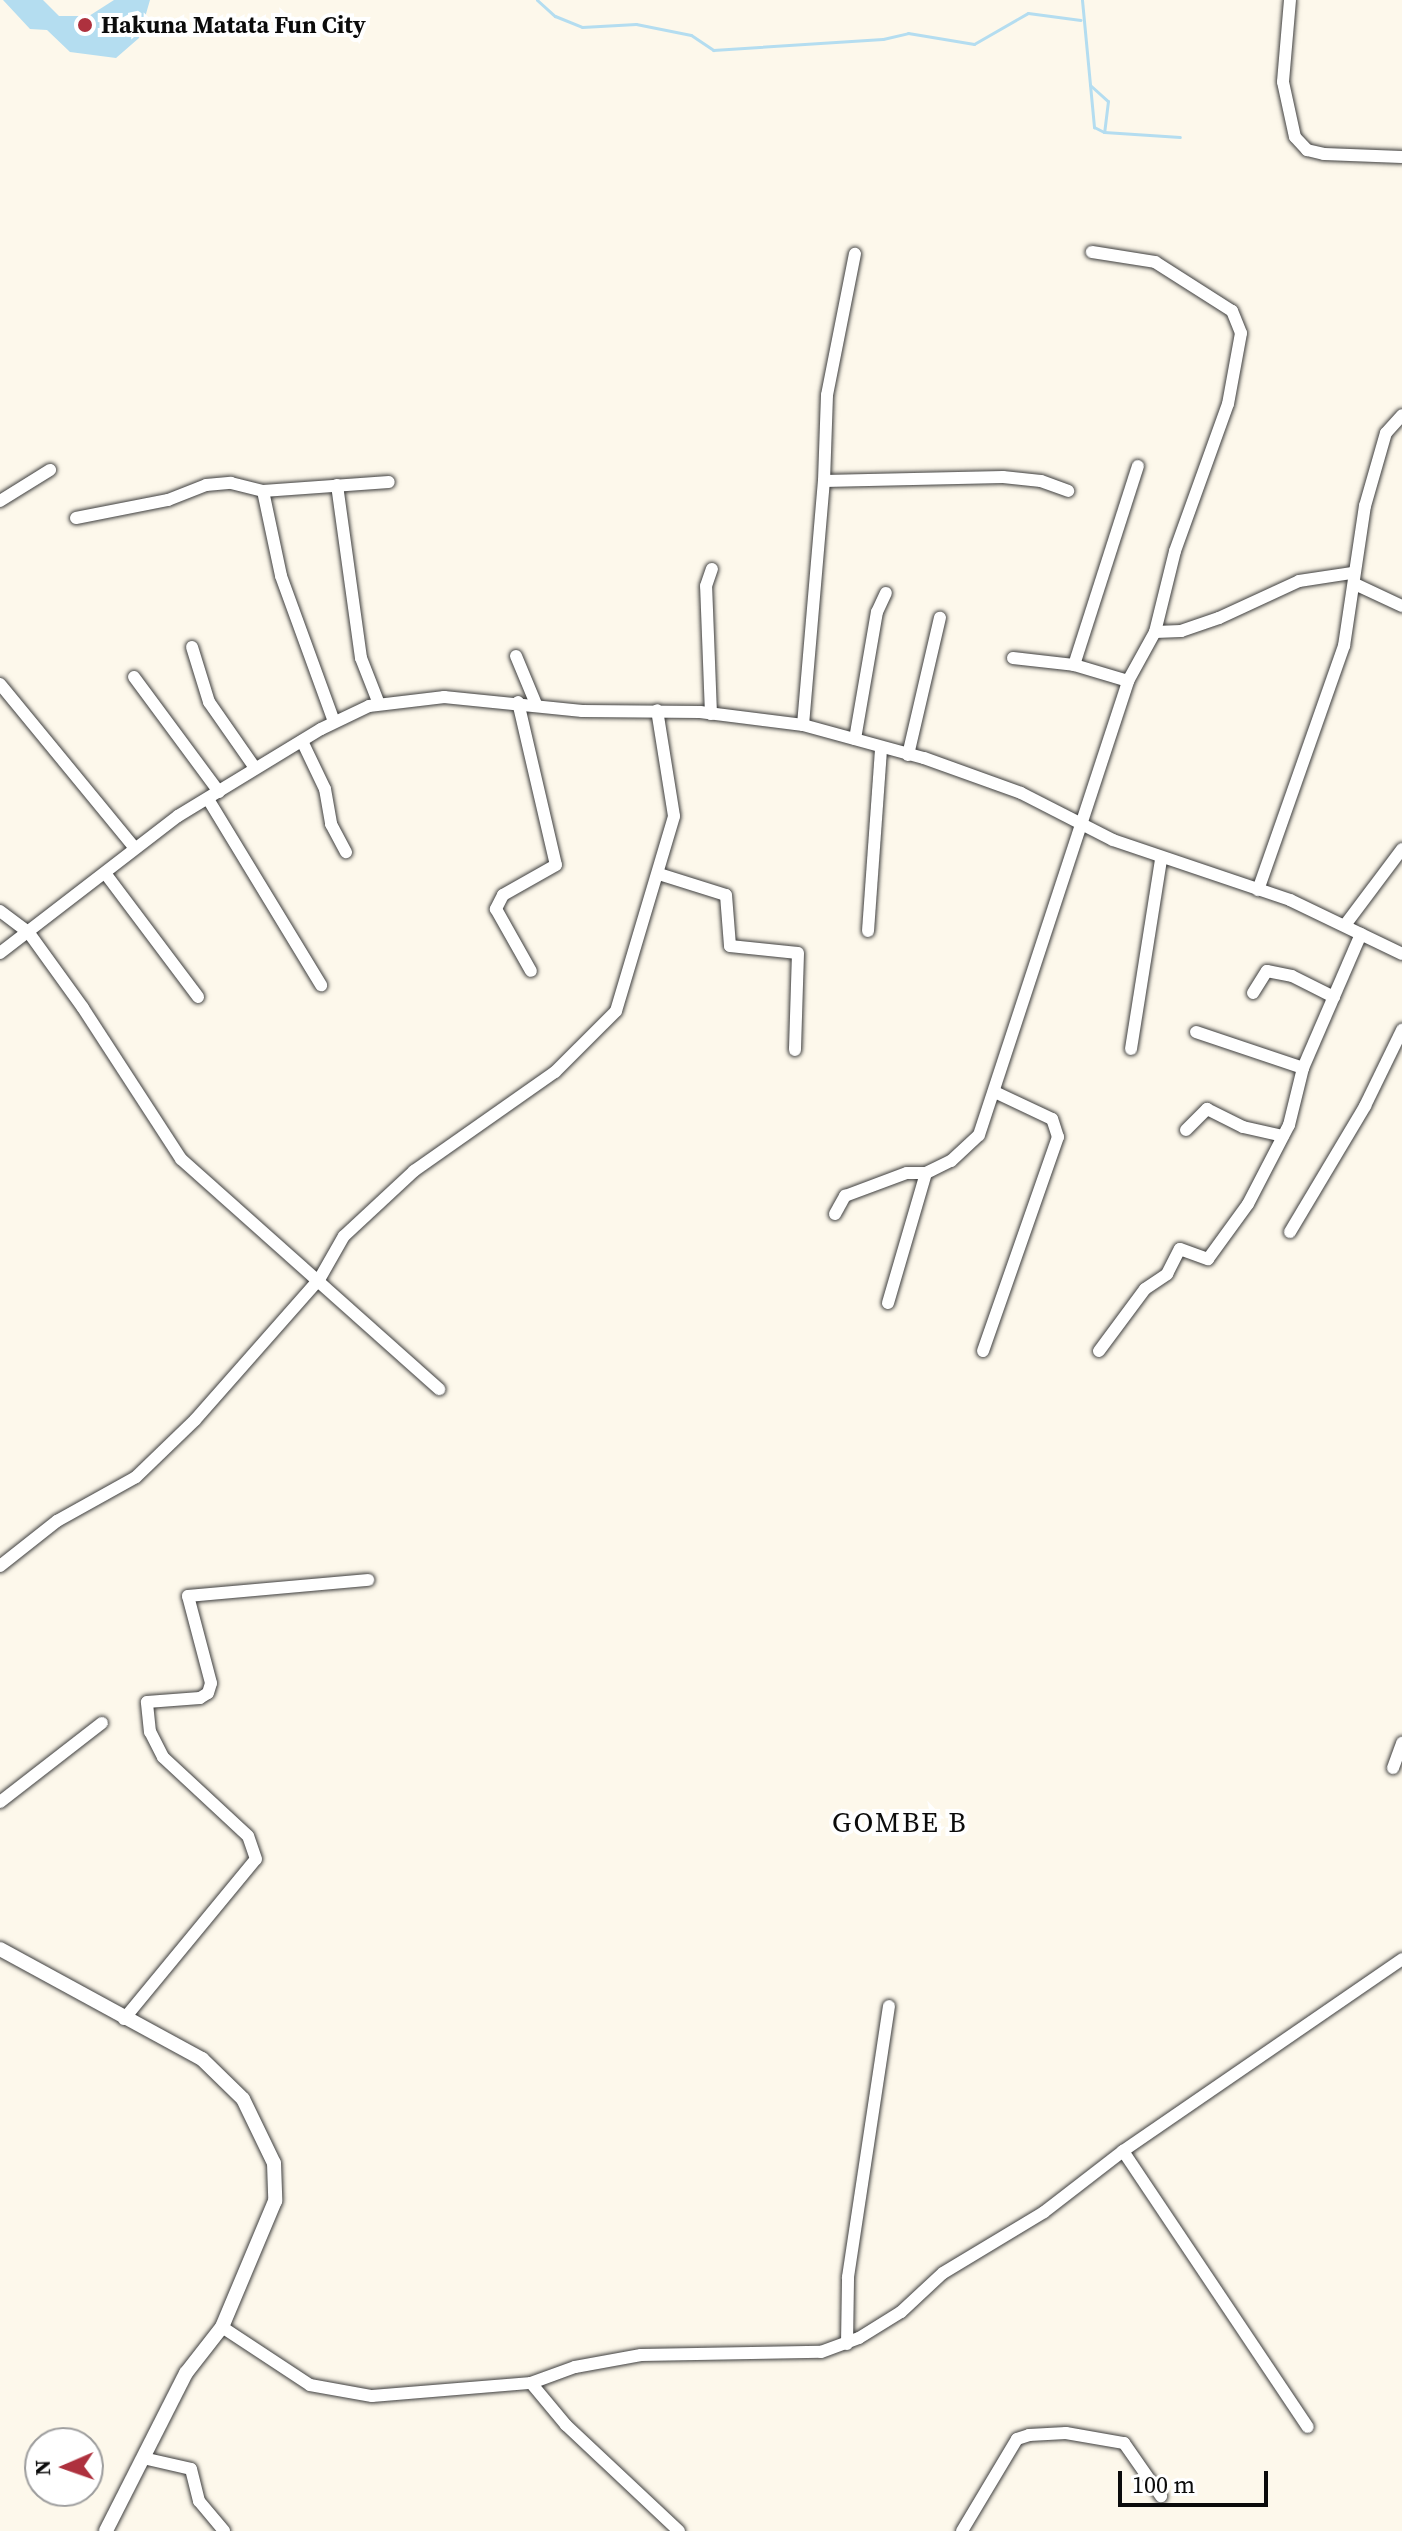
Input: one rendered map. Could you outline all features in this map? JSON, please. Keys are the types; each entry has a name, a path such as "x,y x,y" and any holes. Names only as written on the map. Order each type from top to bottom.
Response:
{"street":[{"path":"1290,0 1283,82 1295,137 1307,150 1324,154 1402,157"},
{"path":"835,1214 845,1196 907,1173 926,1173 970,1147 995,1092 1128,681 1155,632 1175,551 1228,404 1241,333 1224,304 1155,262 1092,252"},
{"path":"803,725 824,481 827,395 855,254"},
{"path":"1258,890 1344,646 1353,579 1386,433 1402,415"},
{"path":"1074,665 1138,466"},
{"path":"0,501 50,470"},
{"path":"824,481 1003,477 1041,481 1068,491"},
{"path":"76,518 168,500 206,485 231,483 263,491 389,482"},
{"path":"337,485 361,658 379,704"},
{"path":"263,491 281,576 334,722"},
{"path":"711,714 706,586 712,569"},
{"path":"1155,632 1219,618 1299,581 1353,579 1402,606"},
{"path":"855,739 877,612 886,593"},
{"path":"908,755 940,618"},
{"path":"192,647 209,702 255,768"},
{"path":"516,656 536,704"},
{"path":"1013,658 1074,665 1128,681"},
{"path":"134,677 214,795 321,985"},
{"path":"0,684 134,847"},
{"path":"0,953 134,847 255,768 334,722 379,704 444,697 518,702 582,711 657,710 711,714 803,725 908,755 1021,793 1161,859 1258,890 1345,925 1402,954"},
{"path":"518,702 556,865 503,895 496,909 531,971"},
{"path":"0,1566 57,1521 136,1477 195,1420 320,1278 344,1236 414,1171 555,1072 616,1011 659,874 675,801 657,710"},
{"path":"302,741 325,789 331,824 346,852"},
{"path":"868,931 881,749"},
{"path":"1345,925 1402,849"},
{"path":"1131,1049 1161,859"},
{"path":"105,873 198,997"},
{"path":"659,874 726,895 730,946 798,953 795,1050"},
{"path":"0,911 29,933 181,1159 320,1278 418,1375 439,1389"},
{"path":"1099,1351 1145,1289 1167,1274 1180,1249 1208,1259 1248,1204 1283,1136 1303,1068 1361,934"},
{"path":"1253,993 1267,971 1334,997"},
{"path":"1290,1232 1365,1106 1402,1030"},
{"path":"1196,1032 1303,1068"},
{"path":"983,1351 1058,1137 1052,1119 995,1092"},
{"path":"1186,1130 1207,1109 1243,1127 1283,1136"},
{"path":"888,1303 926,1173"},
{"path":"124,2019 256,1859 248,1836 163,1757 150,1732 147,1702 200,1698 211,1683 188,1596 368,1580"},
{"path":"0,1802 102,1723"},
{"path":"1393,1768 1402,1743"},
{"path":"0,1949 202,2059 243,2099 274,2163 275,2201 222,2327 186,2373 106,2531"},
{"path":"222,2327 323,2389 406,2396 531,2383 575,2367 641,2355 797,2355 847,2344 901,2312 943,2273 1044,2212 1123,2151 1402,1959"},
{"path":"847,2344 848,2277 889,2006"},
{"path":"1123,2151 1308,2427"},
{"path":"531,2383 566,2425 679,2531"},
{"path":"962,2531 1017,2439 1029,2435 1066,2433 1124,2443 1161,2496"},
{"path":"143,2458 191,2469 199,2501 224,2531"}],"water":[{"name":"Hakuna Matata Fun City","path":"3,0 43,0 59,16 89,16 114,0 150,0 139,38 116,58 70,52 47,30 30,29"}],"waterway":[{"path":"537,0 555,16 582,27 636,24 691,35 713,50 883,39 908,33 974,44 1028,13 1081,20"},
{"path":"1082,0 1094,127 1104,132"},
{"path":"1090,85 1108,101 1104,132 1180,137"}],"place":[{"name":"Hakuna Matata Fun City","path":"85,25"}],"district":[{"name":"GOMBE B","path":"900,1822"}]}
